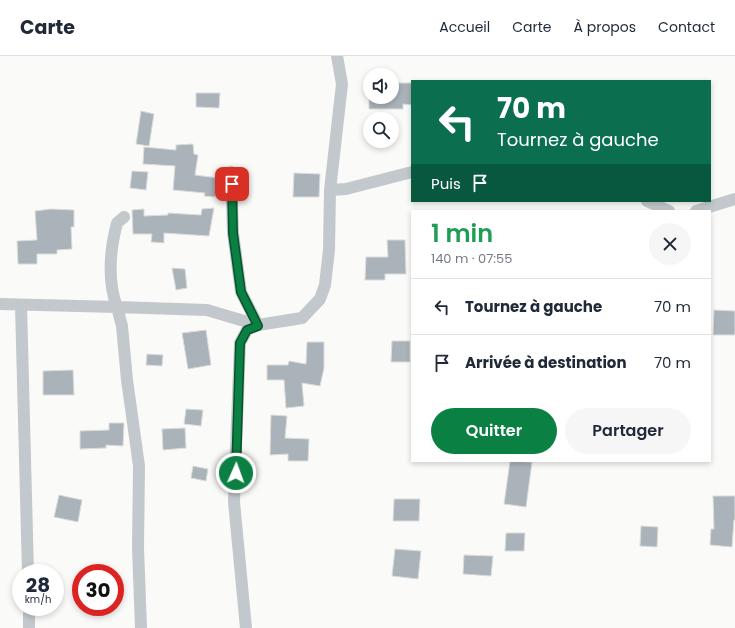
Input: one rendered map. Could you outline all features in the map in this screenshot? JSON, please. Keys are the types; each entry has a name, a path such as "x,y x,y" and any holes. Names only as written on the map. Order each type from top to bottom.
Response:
{"street":[{"path":"246,628 234,502 237,459 236,420 240,378 239,359 243,337 247,330 258,326 302,318 320,299 325,285 329,250 330,190 342,84 337,56"},
{"path":"231,172 233,233 241,292 258,326"},
{"path":"330,190 346,189 411,172"},
{"path":"699,210 735,199"},
{"path":"649,202 667,210"},
{"path":"124,217 117,223 111,256 112,293 122,326 127,380 139,466 138,548 141,628"},
{"path":"0,304 207,310 258,326"},
{"path":"21,305 28,564"},
{"path":"29,616 30,628"}],"building":[{"path":"399,83 411,83 411,105 403,104 403,109 369,109 369,104 399,104"},
{"path":"196,93 220,93 219,108 196,107"},
{"path":"141,111 154,114 149,146 136,144"},
{"path":"193,144 194,154 198,155 195,175 218,178 215,197 204,196 205,193 173,190 175,166 143,164 144,147 176,150 176,145"},
{"path":"132,171 148,172 146,190 130,188"},
{"path":"294,173 320,174 319,197 293,197"},
{"path":"214,208 209,236 164,233 164,243 151,242 152,234 133,234 132,210 144,209 144,216 168,215 168,213 201,215 202,209"},
{"path":"51,209 74,210 74,227 71,227 72,249 57,250 57,254 37,254 37,264 18,264 17,241 37,240 35,211"},
{"path":"387,240 405,240 406,274 385,274 385,280 365,280 366,257 388,257"},
{"path":"172,268 185,269 187,288 176,290"},
{"path":"714,310 735,311 735,335 713,335"},
{"path":"206,330 211,365 188,369 182,333"},
{"path":"392,341 410,341 410,362 391,362"},
{"path":"307,342 324,342 324,368 320,386 302,383 304,406 286,408 284,380 267,380 267,365 288,365 289,361 306,364"},
{"path":"147,354 163,355 162,366 146,365"},
{"path":"73,370 74,395 43,395 43,371"},
{"path":"186,409 203,410 201,426 184,424"},
{"path":"271,415 287,416 285,438 309,439 308,461 288,461 288,454 270,455"},
{"path":"109,423 124,423 123,446 106,445 106,448 80,449 80,431 109,430"},
{"path":"185,428 186,448 163,450 162,429"},
{"path":"510,462 532,462 526,507 504,504"},
{"path":"193,466 208,469 206,481 191,478"},
{"path":"59,495 82,500 78,522 54,517"},
{"path":"713,496 735,496 735,520 732,547 710,545 711,529 714,529"},
{"path":"394,499 420,499 419,521 393,521"},
{"path":"641,526 658,527 657,547 640,546"},
{"path":"506,533 525,533 524,551 505,551"},
{"path":"395,549 421,551 418,579 392,576"},
{"path":"464,555 493,556 491,576 463,574"}],"route":[{"path":"232,184 233,233 241,292 258,326 247,330 240,343 240,378 236,420 236,473"}]}
